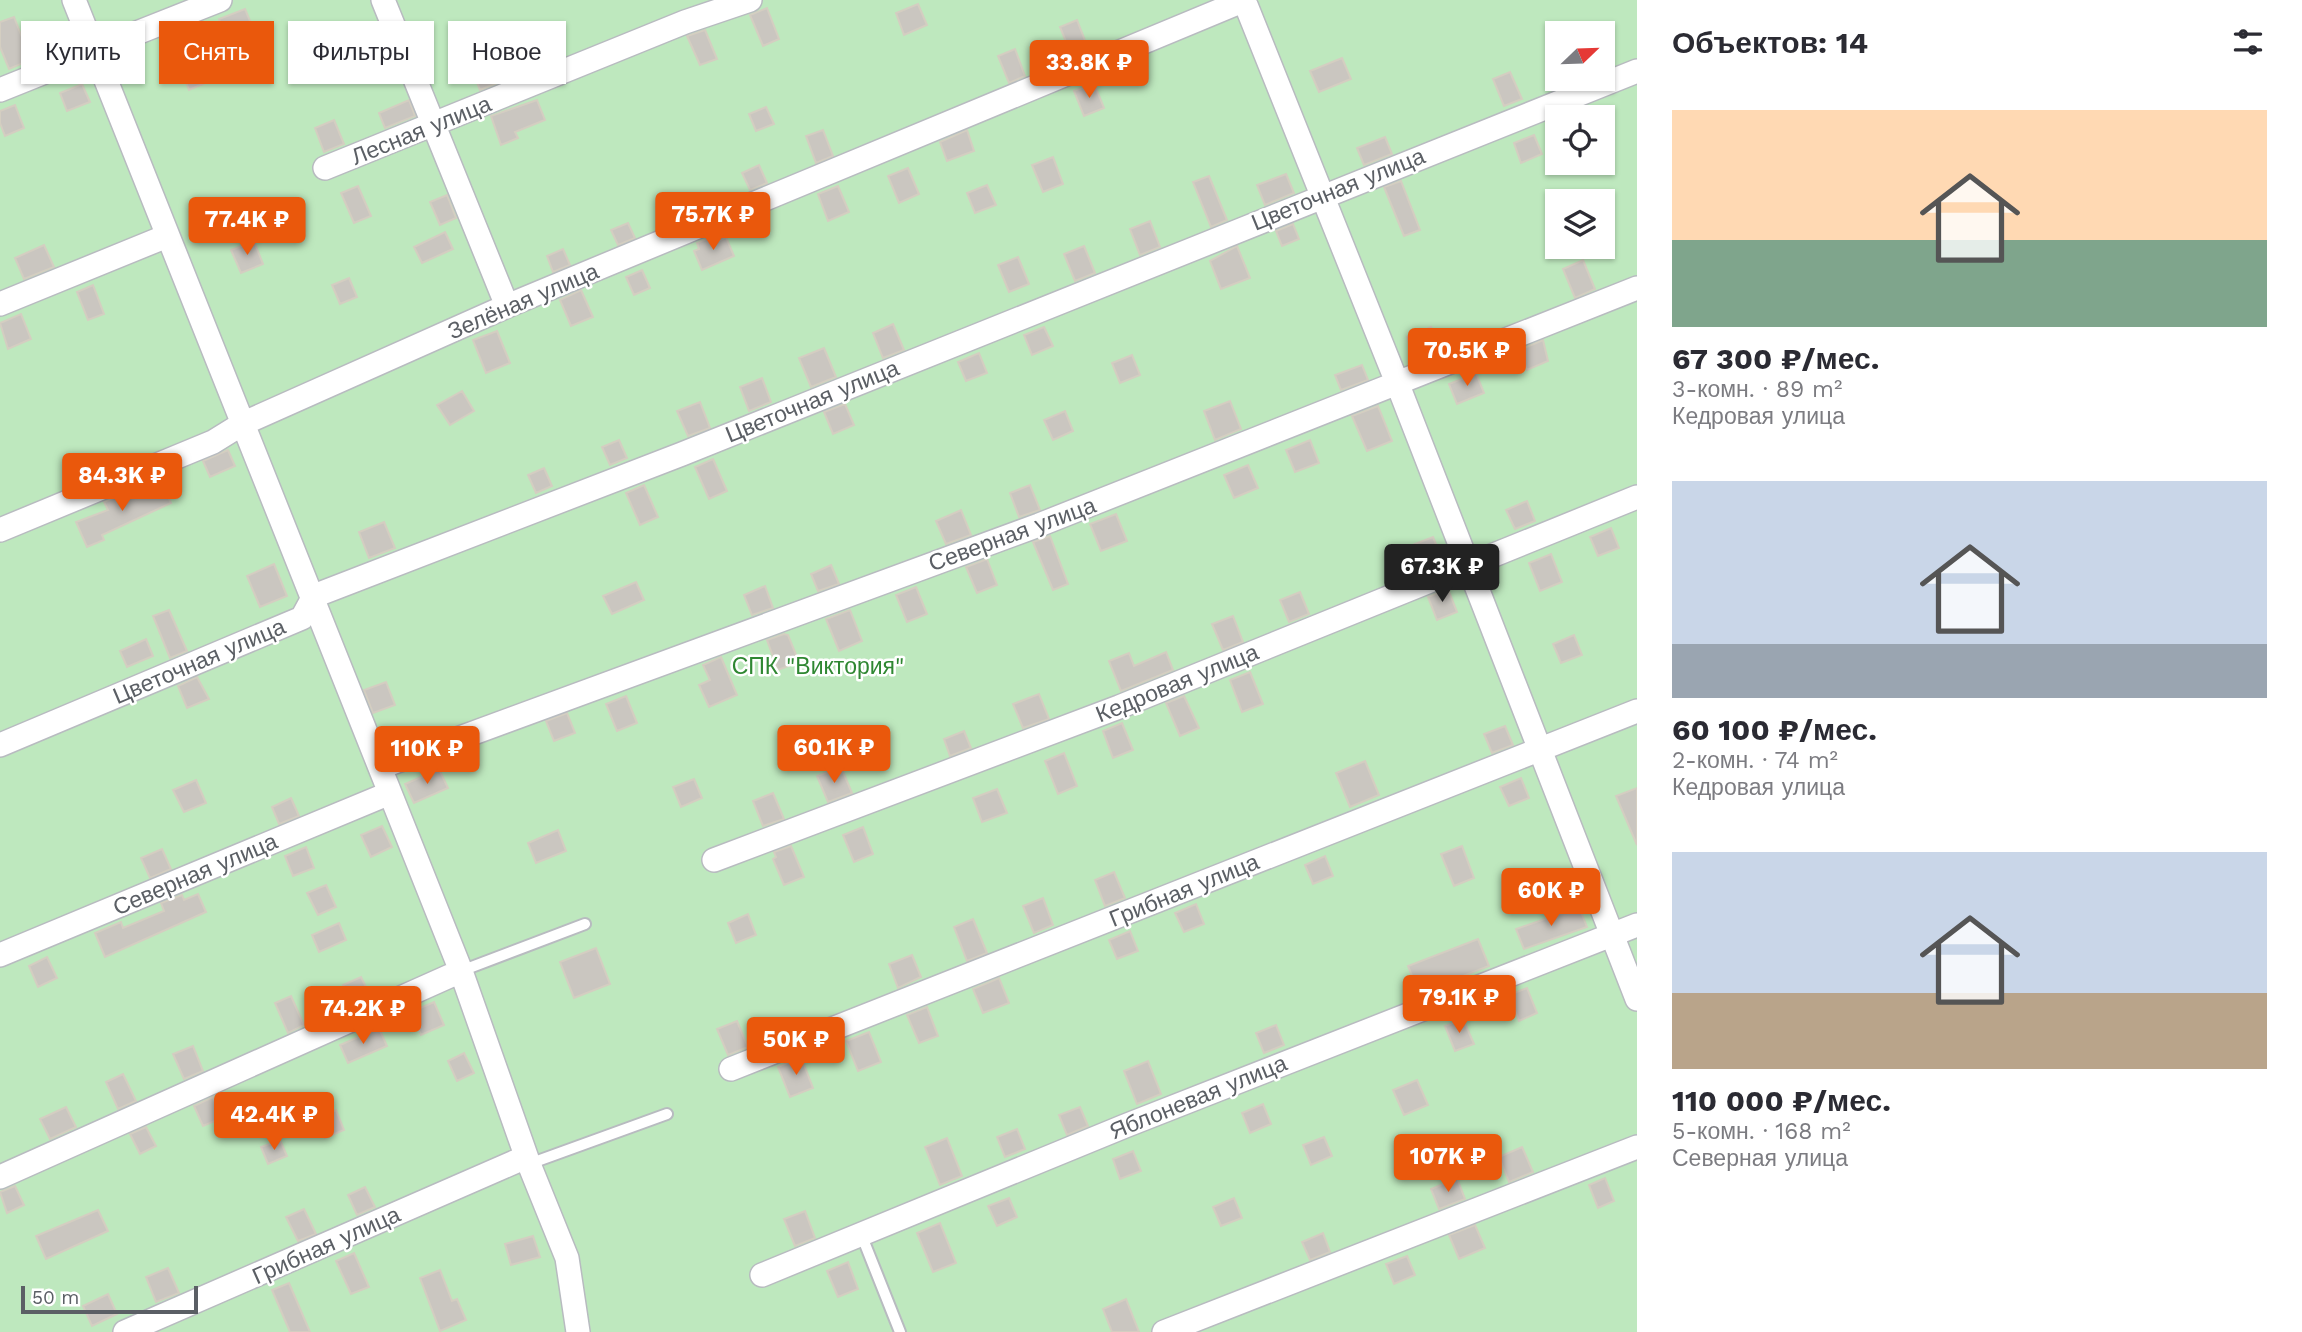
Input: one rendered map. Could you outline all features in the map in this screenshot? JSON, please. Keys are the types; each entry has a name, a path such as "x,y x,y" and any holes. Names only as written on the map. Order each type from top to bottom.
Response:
{"street":[{"path":"74,0 83,21"},
{"path":"145,30 220,0"},
{"path":"383,0 508,306"},
{"name":"Лесная улица","path":"325,168 685,22 750,0"},
{"path":"1244,0 1320,196 1398,385 1637,999"},
{"name":"Зелёная улица","path":"0,530 213,442 242,424 508,306 1244,0"},
{"name":"Цветочная улица","path":"0,745 302,618 314,596 682,454 1637,71"},
{"path":"0,90 21,82"},
{"path":"109,84 167,236 314,596 461,971 528,1160 567,1258 578,1332"},
{"path":"0,304 167,236"},
{"name":"Северная улица","path":"381,766 1039,525 1398,385 1637,288"},
{"name":"Кедровая улица","path":"714,860 1119,707 1637,497"},
{"name":"Грибная улица","path":"731,1069 1637,711"},
{"name":"Северная улица","path":"0,955 390,793"},
{"name":"Яблоневая улица","path":"762,1275 1125,1126 1637,925"},
{"path":"0,1177 461,971"},
{"path":"1164,1332 1637,1147"},
{"name":"Грибная улица","path":"125,1332 528,1160"}],"lane":[{"path":"461,971 585,924"},
{"path":"528,1160 667,1114"},
{"path":"861,1234 900,1332"}],"green space":[{"name":"СПК \"Виктория\"","path":"0,0 1637,0 1637,1332 0,1332"}],"building":[{"path":"918,4 927,25 904,35 896,13"},
{"path":"767,8 779,39 763,46 750,15"},
{"path":"245,9 250,21 220,21 219,19"},
{"path":"14,17 21,34 21,64 9,69 0,47 0,22"},
{"path":"1077,20 1088,48 1071,54 1060,27"},
{"path":"705,30 717,59 700,65 687,36"},
{"path":"1015,49 1025,76 1009,83 998,56"},
{"path":"1342,58 1351,79 1319,92 1310,71"},
{"path":"1510,72 1522,99 1504,106 1493,79"},
{"path":"1094,83 1104,108 1084,116 1074,91"},
{"path":"82,84 90,102 67,111 60,93"},
{"path":"187,84 203,84 189,90"},
{"path":"478,84 495,84 480,90"},
{"path":"409,100 415,116 385,128 379,113"},
{"path":"537,100 545,120 515,132 518,138 501,145 491,116"},
{"path":"15,105 24,128 5,136 0,123 0,111"},
{"path":"766,107 774,124 756,131 749,114"},
{"path":"334,120 344,144 324,152 315,128"},
{"path":"823,130 833,156 816,163 806,136"},
{"path":"967,130 974,151 947,161 940,142"},
{"path":"1534,135 1542,154 1521,163 1514,143"},
{"path":"1385,137 1392,154 1364,165 1357,148"},
{"path":"1053,157 1063,184 1043,192 1032,165"},
{"path":"759,165 767,183 750,190 742,173"},
{"path":"908,168 919,194 899,203 888,176"},
{"path":"1286,174 1294,193 1265,205 1257,185"},
{"path":"1209,176 1227,220 1211,227 1193,182"},
{"path":"1401,181 1420,230 1404,236 1384,187"},
{"path":"987,185 996,205 975,213 967,193"},
{"path":"358,186 371,216 354,223 341,193"},
{"path":"838,186 849,212 828,221 818,194"},
{"path":"695,193 702,210 686,217 679,200"},
{"path":"447,195 456,218 440,225 430,202"},
{"path":"1150,221 1160,247 1140,255 1130,229"},
{"path":"628,223 635,238 618,245 611,230"},
{"path":"1293,224 1299,239 1282,246 1276,231"},
{"path":"445,232 453,249 422,263 414,247"},
{"path":"713,236 716,242 726,237 734,256 702,270 694,251 699,249 697,243"},
{"path":"254,241 263,264 241,273 231,250"},
{"path":"44,245 54,267 24,279 15,258"},
{"path":"1084,246 1095,273 1075,281 1064,254"},
{"path":"1237,246 1250,278 1221,289 1210,261"},
{"path":"563,249 570,265 553,272 547,256"},
{"path":"1018,257 1029,284 1009,292 998,265"},
{"path":"1583,260 1595,289 1575,298 1563,269"},
{"path":"642,270 650,288 634,295 626,277"},
{"path":"349,278 357,297 340,304 332,285"},
{"path":"93,285 104,314 88,320 77,292"},
{"path":"581,290 593,317 571,326 560,300"},
{"path":"21,314 31,339 8,349 0,323"},
{"path":"893,324 904,350 883,358 873,333"},
{"path":"1044,327 1053,346 1032,355 1024,335"},
{"path":"1431,327 1441,350 1416,360 1407,337"},
{"path":"497,331 510,363 486,373 473,340"},
{"path":"1543,340 1548,361 1527,370 1520,350"},
{"path":"824,348 836,377 811,387 799,358"},
{"path":"979,353 987,373 966,381 958,362"},
{"path":"1132,355 1140,375 1120,383 1112,363"},
{"path":"1362,365 1368,380 1341,390 1335,375"},
{"path":"1476,373 1484,393 1457,404 1449,384"},
{"path":"762,378 771,402 749,411 740,387"},
{"path":"462,391 474,411 450,425 437,405"},
{"path":"1230,401 1241,429 1215,440 1204,411"},
{"path":"700,402 710,428 688,436 677,411"},
{"path":"845,404 854,425 833,434 824,412"},
{"path":"1378,406 1392,441 1367,451 1352,416"},
{"path":"1065,411 1073,431 1053,440 1044,420"},
{"path":"619,440 627,458 610,465 602,447"},
{"path":"1310,440 1319,463 1295,472 1286,450"},
{"path":"228,450 235,466 210,477 203,461"},
{"path":"713,459 727,491 709,499 695,467"},
{"path":"1248,465 1258,488 1234,498 1224,475"},
{"path":"544,468 552,486 536,493 528,475"},
{"path":"163,485 171,503 102,535 104,540 87,547 76,522 108,510 104,502 108,500 131,491 134,497"},
{"path":"644,485 658,517 640,525 626,493"},
{"path":"1030,485 1040,510 1019,517 1010,493"},
{"path":"1527,501 1535,521 1515,529 1506,510"},
{"path":"961,510 971,535 946,544 936,521"},
{"path":"1116,514 1127,541 1101,551 1090,524"},
{"path":"384,522 395,548 369,558 359,532"},
{"path":"1611,528 1619,548 1598,556 1590,537"},
{"path":"1050,536 1068,584 1053,590 1033,542"},
{"path":"1433,537 1443,561 1417,571 1407,547"},
{"path":"1551,554 1562,582 1540,591 1529,563"},
{"path":"987,559 997,585 977,593 966,567"},
{"path":"274,564 287,596 260,607 247,576"},
{"path":"831,565 839,584 818,591 811,574"},
{"path":"636,582 644,600 612,614 603,596"},
{"path":"765,586 773,608 752,615 744,595"},
{"path":"916,587 927,614 907,622 896,595"},
{"path":"1448,589 1457,612 1437,620 1428,597"},
{"path":"1300,592 1309,614 1289,622 1280,600"},
{"path":"169,610 187,651 170,658 153,616"},
{"path":"850,610 862,641 839,651 826,619"},
{"path":"1233,616 1243,642 1223,650 1212,624"},
{"path":"788,635 799,662 778,670 767,640"},
{"path":"1574,635 1582,655 1561,663 1553,644"},
{"path":"146,639 153,656 127,667 120,651"},
{"path":"1166,652 1173,670 1121,691 1109,661 1129,653 1134,666"},
{"path":"721,657 737,695 709,707 699,685 710,680 703,665"},
{"path":"1250,672 1263,704 1242,712 1230,680"},
{"path":"197,677 209,699 187,708 178,686"},
{"path":"386,682 395,705 373,713 364,690"},
{"path":"1039,694 1049,719 1023,728 1013,704"},
{"path":"626,696 637,723 617,731 606,704"},
{"path":"1184,696 1199,728 1180,736 1166,703"},
{"path":"567,713 575,733 554,741 546,721"},
{"path":"1122,723 1133,750 1113,758 1103,731"},
{"path":"1505,726 1513,745 1492,753 1484,734"},
{"path":"964,731 971,748 950,756 944,739"},
{"path":"1064,753 1077,786 1058,794 1045,761"},
{"path":"1365,761 1379,795 1350,807 1336,773"},
{"path":"841,767 852,793 828,802 817,776"},
{"path":"439,769 448,788 414,803 405,784"},
{"path":"1521,778 1529,798 1509,806 1500,787"},
{"path":"694,779 702,798 681,807 673,787"},
{"path":"196,780 206,803 184,812 173,790"},
{"path":"1637,788 1637,845 1616,796"},
{"path":"997,789 1007,813 982,822 973,798"},
{"path":"773,793 784,819 763,826 753,801"},
{"path":"291,798 299,816 279,824 272,807"},
{"path":"382,826 392,847 371,857 361,835"},
{"path":"863,827 873,854 854,862 843,835"},
{"path":"558,830 566,851 536,863 528,843"},
{"path":"791,846 804,877 784,885 773,859 776,857 774,852"},
{"path":"1462,846 1474,878 1454,886 1441,854"},
{"path":"306,847 314,868 293,876 285,856"},
{"path":"162,849 171,869 150,878 141,858"},
{"path":"1325,856 1333,876 1313,884 1305,865"},
{"path":"1114,872 1125,898 1105,906 1095,880"},
{"path":"326,885 336,907 318,915 307,893"},
{"path":"198,894 206,912 105,957 95,933 121,922 123,928 164,911 161,903 182,895 184,900"},
{"path":"1043,898 1053,925 1034,933 1023,906"},
{"path":"1196,904 1204,924 1184,932 1175,913"},
{"path":"1579,907 1587,927 1524,949 1516,929"},
{"path":"748,914 756,935 736,943 728,923"},
{"path":"973,919 987,953 967,961 954,927"},
{"path":"339,923 346,940 319,952 312,935"},
{"path":"1130,931 1138,951 1117,959 1109,940"},
{"path":"1478,939 1489,966 1419,993 1408,966"},
{"path":"596,948 610,984 574,998 560,962"},
{"path":"912,955 921,977 898,988 889,964"},
{"path":"47,957 57,978 38,987 29,966"},
{"path":"361,977 369,993 350,1001 343,985"},
{"path":"999,978 1009,1003 983,1013 973,989"},
{"path":"1527,988 1537,1013 1519,1021 1509,995"},
{"path":"291,996 304,1025 288,1033 275,1003"},
{"path":"434,1002 444,1025 421,1035 411,1012"},
{"path":"927,1007 938,1036 919,1043 907,1015"},
{"path":"1463,1019 1474,1044 1455,1051 1445,1026"},
{"path":"737,1021 748,1047 728,1055 717,1029"},
{"path":"1276,1025 1284,1045 1264,1053 1256,1033"},
{"path":"379,1028 387,1046 348,1063 340,1045"},
{"path":"869,1032 881,1062 858,1071 846,1041"},
{"path":"193,1046 203,1071 184,1079 173,1054"},
{"path":"464,1053 474,1073 457,1081 448,1061"},
{"path":"801,1057 813,1088 790,1097 778,1067"},
{"path":"1148,1061 1161,1094 1137,1104 1124,1071"},
{"path":"123,1074 136,1101 118,1109 106,1082"},
{"path":"1417,1080 1428,1105 1404,1115 1393,1090"},
{"path":"213,1097 222,1118 203,1126 194,1106"},
{"path":"1263,1104 1271,1124 1250,1133 1242,1113"},
{"path":"66,1107 76,1127 50,1139 40,1119"},
{"path":"1080,1107 1088,1126 1067,1135 1059,1115"},
{"path":"336,1110 344,1130 325,1138 317,1118"},
{"path":"146,1127 156,1146 140,1154 130,1134"},
{"path":"1017,1129 1025,1149 1005,1157 997,1137"},
{"path":"1324,1137 1332,1156 1311,1165 1303,1145"},
{"path":"947,1138 962,1176 940,1185 925,1147"},
{"path":"280,1140 287,1156 268,1164 261,1147"},
{"path":"1522,1147 1533,1172 1509,1182 1499,1157"},
{"path":"1133,1151 1141,1171 1120,1179 1113,1159"},
{"path":"1457,1178 1465,1199 1439,1209 1431,1189"},
{"path":"1605,1178 1614,1201 1598,1208 1589,1185"},
{"path":"15,1186 24,1205 7,1213 0,1192"},
{"path":"365,1187 375,1207 357,1215 348,1195"},
{"path":"1009,1198 1017,1217 997,1226 988,1206"},
{"path":"1234,1198 1242,1218 1221,1226 1213,1207"},
{"path":"304,1209 316,1234 298,1241 286,1217"},
{"path":"98,1210 108,1231 46,1259 36,1236"},
{"path":"805,1211 815,1238 795,1246 784,1219"},
{"path":"940,1223 956,1263 933,1272 917,1233"},
{"path":"1475,1225 1485,1248 1459,1259 1449,1235"},
{"path":"1323,1233 1330,1252 1310,1260 1302,1242"},
{"path":"533,1236 540,1257 511,1265 505,1244"},
{"path":"354,1253 369,1287 351,1294 336,1261"},
{"path":"1407,1256 1415,1275 1394,1284 1386,1264"},
{"path":"848,1262 858,1289 838,1297 827,1271"},
{"path":"168,1268 179,1293 156,1302 146,1277"},
{"path":"440,1270 452,1301 457,1299 466,1320 440,1331 420,1278"},
{"path":"289,1283 310,1332 290,1332 272,1290"},
{"path":"108,1294 117,1314 92,1326 83,1306"},
{"path":"1126,1299 1139,1332 1112,1332 1103,1309"}]}
